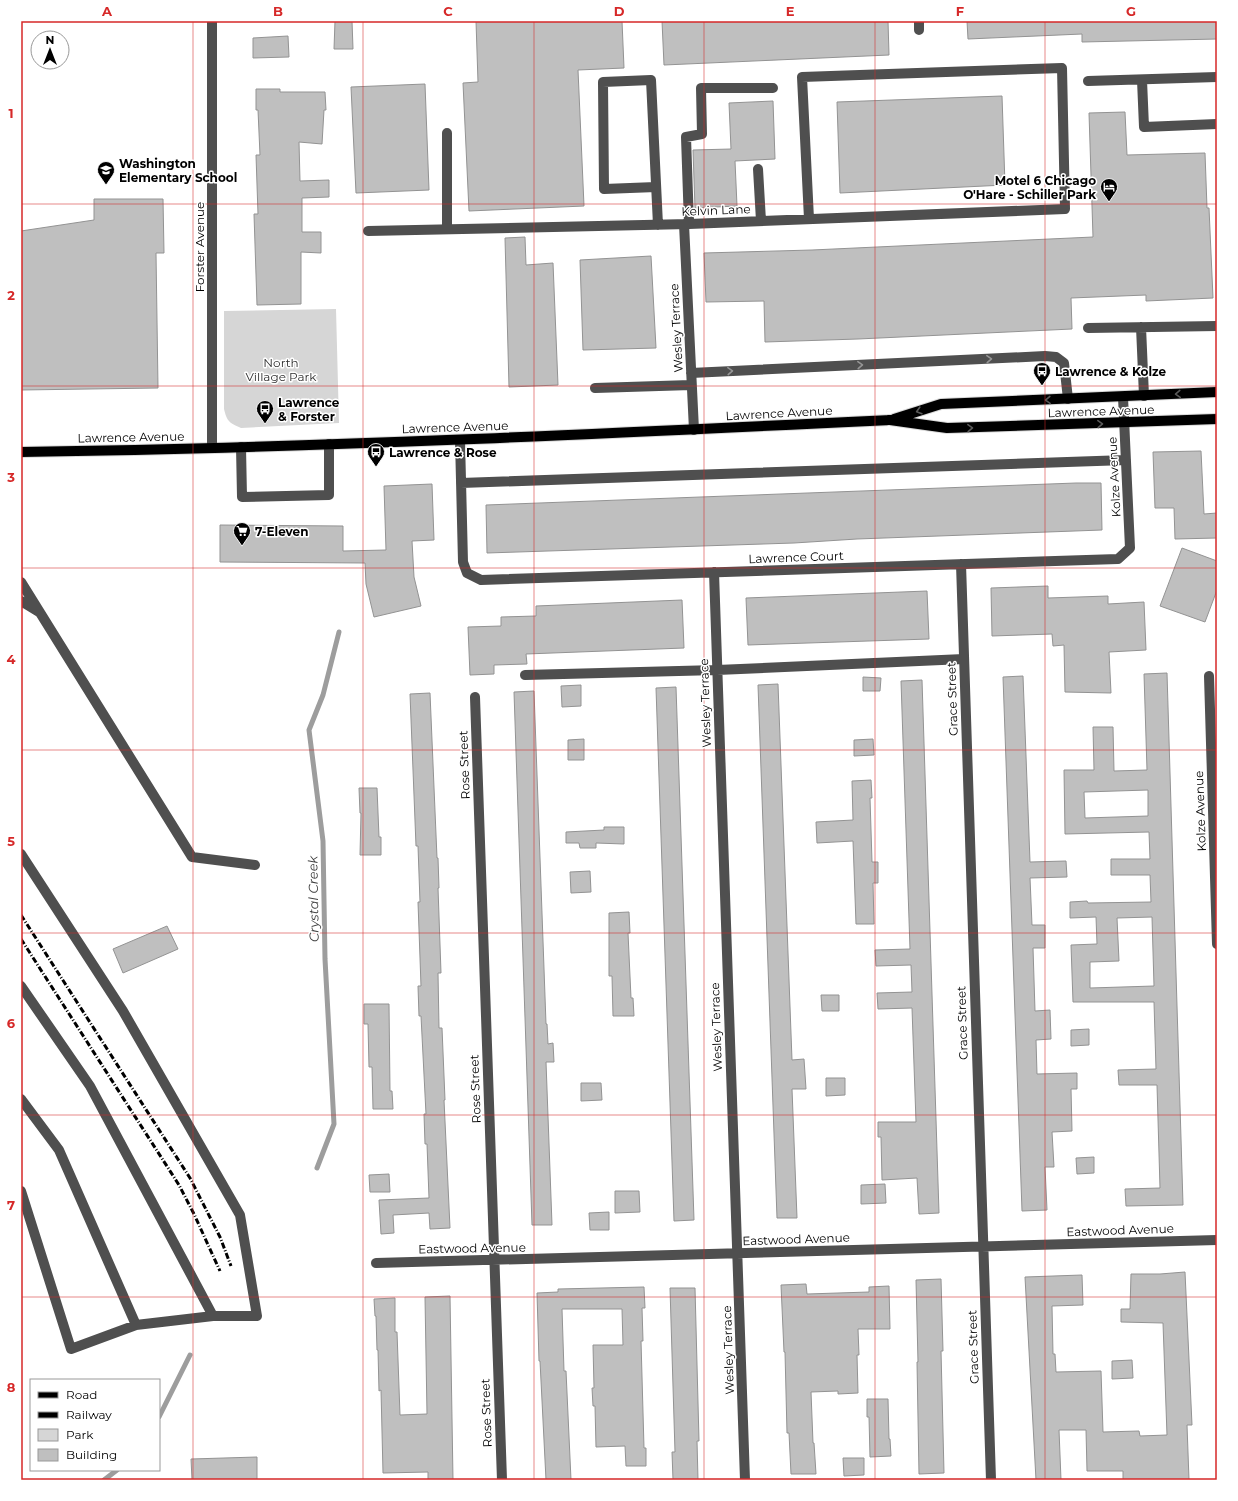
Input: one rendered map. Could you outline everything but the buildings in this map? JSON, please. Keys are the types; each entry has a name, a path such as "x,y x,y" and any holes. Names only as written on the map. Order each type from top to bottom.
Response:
{"main road":[{"name":"Lawrence Avenue","path":"890,420 941,404 1217,392"},
{"name":"Lawrence Avenue","path":"21,452 212,448 460,440 890,420 947,428 1124,424 1217,420"}],"street":[{"name":"Forster Avenue","path":"212,21 212,448"},
{"name":"Kelvin Lane","path":"368,231 658,225 1065,209 1062,68 802,77 809,219"},
{"path":"1088,81 1217,78"},
{"path":"656,187 604,189 603,82 651,80 658,225"},
{"path":"1142,80 1144,127 1217,124"},
{"name":"Wesley Terrace","path":"694,430 686,224 686,137 702,134 701,88 773,88"},
{"path":"447,133 447,229"},
{"path":"758,169 761,221"},
{"path":"1088,328 1217,326"},
{"path":"1141,327 1144,396"},
{"path":"691,373 1044,356 1056,358 1064,363 1068,399"},
{"path":"595,388 692,385"},
{"name":"Kolze Avenue","path":"1123,397 1130,548 1124,554"},
{"path":"460,440 461,482 1126,460"},
{"path":"241,447 242,497 329,495 329,444"},
{"name":"Lawrence Court","path":"461,482 463,562 467,573 481,580 1118,560 1124,554"},
{"name":"Grace Street","path":"961,564 982,1246 991,1480"},
{"name":"Wesley Terrace","path":"714,572 745,1480"},
{"path":"21,582 192,857 255,865"},
{"path":"21,601 42,614"},
{"path":"525,675 717,670 964,658"},
{"name":"Kolze Avenue","path":"1209,676 1217,944"},
{"name":"Rose Street","path":"475,697 502,1480"},
{"path":"21,854 123,1011 240,1215 257,1316 213,1316 136,1325 72,1349 21,1192"},
{"path":"21,986 90,1086 213,1316"},
{"path":"21,1099 59,1150 136,1325"},
{"name":"Eastwood Avenue","path":"376,1263 1217,1240"}],"green space":[{"name":"North Village Park","path":"336,309 339,423 241,428 230,422 226,417 224,409 224,311"}],"waterway":[{"name":"Crystal Creek","path":"317,1168 334,1124 325,959 323,841 309,730 323,695 339,632"},
{"name":"Crystal Creek","path":"160,1415 190,1355"},
{"name":"Crystal Creek","path":"104,1480 116,1471"}],"railway":[{"path":"21,915 190,1178 220,1237 231,1266"},
{"path":"21,939 179,1185 220,1271"}],"place":[{"name":"Washington Elementary School","path":"106,185"},
{"name":"Motel 6 Chicago O'Hare - Schiller Park","path":"1109,202"},
{"name":"Lawrence & Kolze","path":"1042,386"},
{"name":"Lawrence & Forster","path":"265,424"},
{"name":"Lawrence & Rose","path":"376,467"},
{"name":"7-Eleven","path":"242,546"}]}
